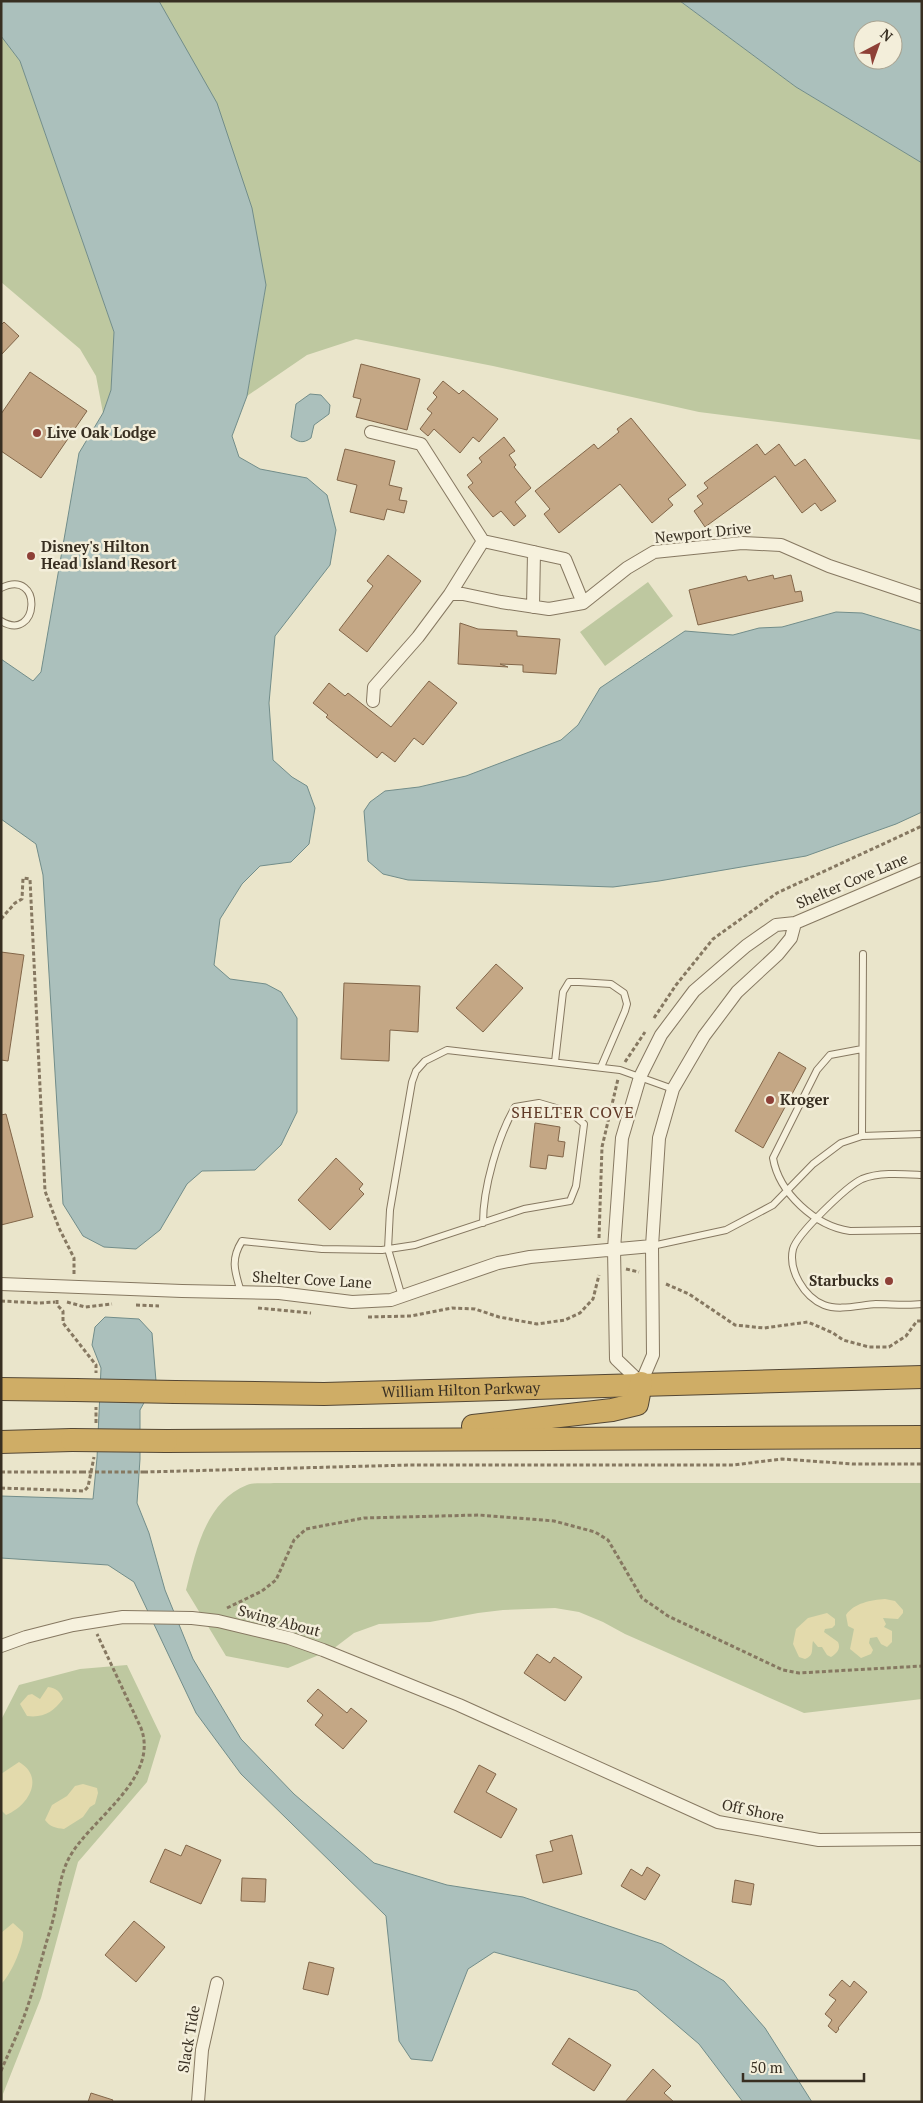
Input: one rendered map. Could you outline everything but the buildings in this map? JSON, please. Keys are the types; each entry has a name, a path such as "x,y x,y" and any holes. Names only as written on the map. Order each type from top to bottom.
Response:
{"highway":[{"name":"William Hilton Parkway","path":"1,1389 324,1394 641,1383 922,1377"},
{"path":"360,1439 612,1410 637,1404 641,1383"},
{"path":"1,1442 72,1440 922,1436"}],"street":[{"path":"372,432 421,444 483,541 565,559 583,604 549,609 463,594 450,594"},
{"path":"373,701 374,687 418,637 450,594 483,541"},
{"name":"Newport Drive","path":"583,604 627,568 654,552 742,543 781,545 830,566 922,597"},
{"path":"533,607 534,552"},
{"name":"Shelter Cove Lane","path":"795,923 791,938 778,954 737,992 704,1036 673,1089 658,1138 652,1246 653,1355 641,1383 616,1358 614,1249 622,1138 640,1077 661,1035 694,991 746,946 776,925 795,923 922,869"},
{"name":"Shelter Cove Lane","path":"1,1284 279,1293 352,1302 391,1300 498,1263 530,1257 652,1246"},
{"name":"Swing About","path":"1,1646 26,1637 123,1617 182,1618 212,1621 281,1636 323,1650 459,1705 534,1739"},
{"name":"Off Shore","path":"534,1739 718,1822 819,1840 922,1839"},
{"name":"Slack Tide","path":"198,2102 202,2050 217,1983"}],"lane":[{"path":"1,588 14,584 20,586 26,590 33,602 30,615 25,620 12,625 3,624"},
{"path":"862,1136 863,954"},
{"path":"555,1062 563,992 566,985 569,982 610,984 624,993 627,1004 626,1011 601,1067"},
{"path":"862,1049 830,1055 817,1070 773,1158 776,1173 787,1192 817,1218 840,1229 850,1231 922,1230"},
{"path":"402,1297 388,1249 390,1210 412,1082 416,1071 425,1061 448,1050 601,1067 620,1070 673,1089"},
{"path":"242,1292 235,1271 235,1252 242,1241 322,1249 388,1249 415,1245 524,1209 570,1200 576,1186 584,1124 570,1112 539,1103 515,1106 508,1120 487,1187 483,1222"},
{"name":"Shelter Cove Lane","path":"652,1246 726,1230 772,1205 813,1164 841,1142 862,1136 922,1134"},
{"path":"922,1176 877,1175 850,1186 800,1236 794,1248 792,1260 797,1278 813,1300 825,1306 922,1304"}],"path":[{"path":"650,1024 676,985 713,939 761,904 777,893 922,826"},
{"path":"1,919 15,903 22,899 23,878 30,879 45,1191 59,1228 74,1258 74,1275 57,1301"},
{"path":"367,1317 410,1316 452,1308 475,1309 499,1317 537,1324 565,1320 580,1313 593,1299 599,1276 598,1251 602,1147 620,1070 646,1031"},
{"path":"615,1267 636,1270 689,1294 735,1325 764,1328 808,1322 833,1332 843,1340 869,1348 889,1347 906,1336 917,1321 922,1320"},
{"path":"1,1301 39,1303 57,1301 85,1307 115,1303"},
{"path":"57,1301 63,1311 63,1323 96,1366"},
{"path":"133,1305 169,1305"},
{"path":"251,1308 317,1313"},
{"path":"1,1472 144,1472 410,1465 734,1466 782,1459 853,1464 922,1464"},
{"path":"1,1488 84,1491 88,1487"},
{"path":"212,1621 227,1608 262,1591 276,1580 294,1540 306,1530 364,1518 479,1515 554,1521 595,1532 608,1540 642,1598 668,1616 783,1670 799,1673 922,1666"},
{"path":"1,2071 22,2022 51,1926 60,1882 69,1858 83,1838 129,1784 141,1766 145,1751 146,1740 92,1622"}],"green space":[{"path":"159,1 680,1 796,87 922,163 922,440 699,412 493,366 356,339 307,355 247,396 266,285"},
{"path":"1,36 20,61 114,332 111,390 103,413 96,376 80,349 1,282"},
{"path":"648,582 673,616 605,666 580,632"},
{"path":"274,1483 922,1483 922,1699 804,1713 625,1634 603,1622 579,1612 555,1608 503,1610 430,1622 379,1624 354,1633 333,1649 288,1668 226,1656 186,1590 194,1560 204,1529 221,1503 247,1485"},
{"path":"127,1665 161,1736 147,1782 78,1862 41,1998 3,2094 3,2102 1,2102 1,1720 19,1685 80,1669"}],"sand":[{"path":"885,1599 895,1601 903,1610 898,1619 883,1618 886,1624 884,1627 892,1631 892,1642 887,1647 881,1644 877,1637 870,1638 869,1643 873,1650 871,1654 861,1658 850,1649 854,1629 848,1626 846,1615 858,1605 869,1601"},
{"path":"827,1613 835,1619 835,1625 832,1628 825,1629 824,1632 838,1642 838,1651 831,1657 813,1641 810,1656 805,1659 799,1657 793,1644 796,1629 808,1618"},
{"path":"48,1687 57,1690 63,1699 48,1713 38,1716 27,1716 20,1704 28,1695 32,1694 40,1699"},
{"path":"19,1762 27,1768 31,1775 31,1791 21,1805 6,1815 1,1810 1,1774"},
{"path":"83,1784 97,1788 98,1793 95,1804 90,1807 83,1817 64,1829 56,1828 49,1824 45,1820 52,1805 67,1796 75,1786"},
{"path":"13,1923 23,1932 22,1944 12,1967 1,1984 1,1933"}],"shaded area":[{"path":"1,1 159,1 217,103 252,208 266,285 247,396 232,436 239,457 260,469 307,478 327,495 336,530 330,565 275,636 269,703 273,760 292,777 307,786 315,808 309,844 291,862 260,866 242,884 220,919 214,965 230,979 266,984 281,992 297,1018 297,1112 281,1145 255,1170 202,1171 187,1184 160,1230 136,1249 104,1247 83,1236 63,1204 43,875 36,844 1,819 1,659 33,681 41,672 79,453 103,413 111,390 114,332 20,61 1,36"},
{"path":"680,1 922,1 922,163 796,87"},
{"path":"310,394 321,395 330,405 329,414 314,425 311,438 301,442 291,437 296,404"},
{"path":"836,612 862,613 922,631 922,812 896,824 806,856 613,887 408,880 383,874 368,861 364,811 370,802 385,791 419,787 466,776 561,740 578,725 600,688 685,631 733,635 759,628 782,627"},
{"path":"105,1317 139,1319 152,1333 156,1381 140,1410 140,1459 137,1503 149,1533 165,1590 193,1659 241,1739 294,1794 374,1863 447,1885 523,1897 662,1944 724,1981 765,2028 812,2102 743,2102 699,2044 637,1991 494,1952 468,1969 432,2061 411,2059 399,2041 386,1916 241,1774 196,1713 134,1582 108,1565 1,1558 1,1496 93,1499 101,1368 92,1345 95,1327"}],"place":[{"name":"Live Oak Lodge","path":"37,433"},
{"name":"Disney's Hilton Head Island Resort","path":"31,556"},
{"name":"Kroger","path":"770,1100"},
{"name":"Starbucks","path":"889,1281"}],"district":[{"name":"SHELTER COVE","path":"573,1112"}]}
